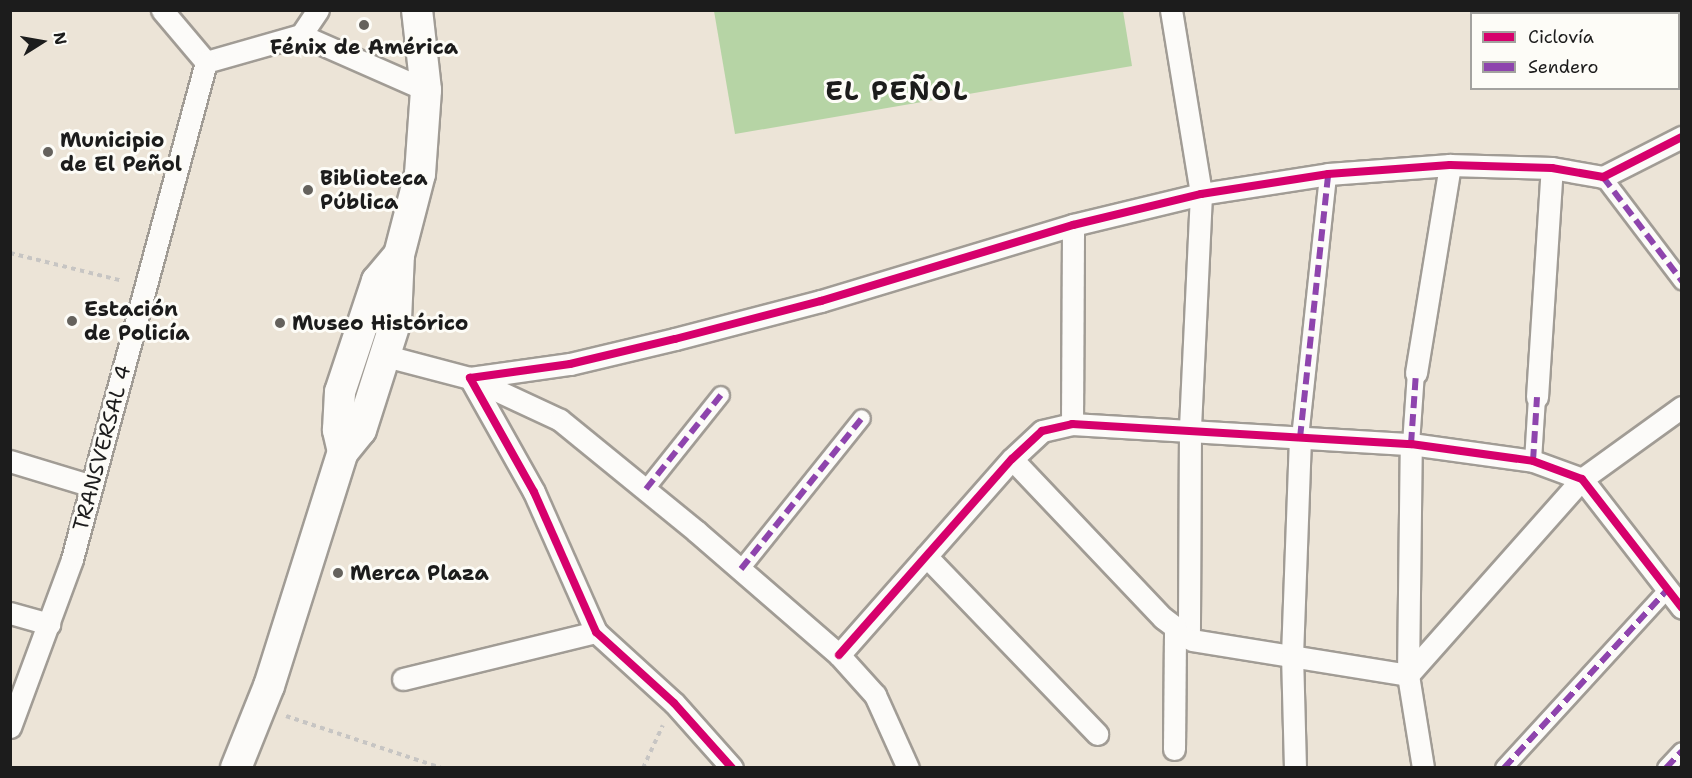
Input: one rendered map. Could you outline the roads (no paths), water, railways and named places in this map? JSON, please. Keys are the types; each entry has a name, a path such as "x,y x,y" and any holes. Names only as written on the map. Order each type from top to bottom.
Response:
{"main road":[{"path":"236,768 259,708 344,452 362,430 386,356 400,287 399,255 420,174 426,90 417,10"},
{"path":"344,452 338,430 340,392 377,281 399,255"}],"street":[{"path":"162,10 206,62 301,34 318,10"},
{"path":"1171,10 1201,194 1182,633 1174,749"},
{"path":"301,34 426,90"},
{"name":"TRANSVERSAL 4","path":"10,727 72,559 89,485 147,287 206,62"},
{"path":"470,378 570,364 675,339 821,301 1073,225 1201,194 1328,174 1449,165 1552,168 1603,177 1682,137"},
{"path":"1423,768 1408,675 1411,444 1416,373 1449,165"},
{"path":"1533,461 1552,168"},
{"path":"1295,768 1292,656 1300,438 1328,174"},
{"path":"1603,177 1682,281"},
{"path":"1072,424 1073,225"},
{"path":"386,356 470,378 560,420 741,569 839,655 875,695 908,768"},
{"path":"470,378 534,492 596,632 674,702 732,768"},
{"path":"646,489 721,395"},
{"path":"1408,675 1582,479 1682,407"},
{"path":"741,569 862,418"},
{"path":"839,655 1012,459 1042,432 1072,424 1411,444 1533,461 1582,479 1682,608"},
{"path":"1012,459 1182,633 1292,656 1408,675"},
{"path":"10,461 89,485"},
{"path":"926,556 1097,734"},
{"path":"1504,768 1667,590"},
{"path":"10,613 49,624"},
{"path":"403,679 596,632"},
{"path":"1666,768 1682,751"}],"place":[{"name":"Fénix de América","path":"364,25"},
{"name":"Municipio de El Peñol","path":"48,152"},
{"name":"Biblioteca Pública","path":"308,190"},
{"name":"Estación de Policía","path":"72,321"},
{"name":"Museo Histórico","path":"280,323"},
{"name":"Merca Plaza","path":"338,573"}],"district":[{"name":"EL PEÑOL","path":"897,91"}]}
